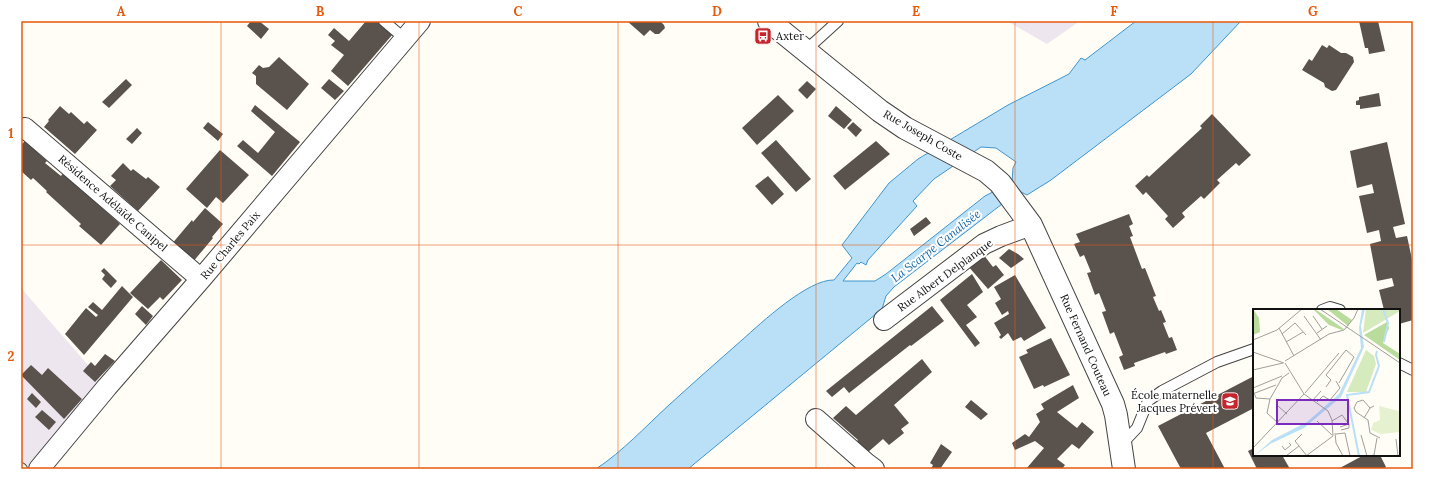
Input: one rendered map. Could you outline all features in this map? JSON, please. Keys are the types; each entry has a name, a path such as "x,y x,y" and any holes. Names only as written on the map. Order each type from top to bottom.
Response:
{"street":[{"name":"Rue Charles Paix","path":"39,469 107,387 201,279 420,21"},
{"name":"Rue Joseph Coste","path":"769,21 880,111 905,128 990,174 1000,184 1026,219"},
{"name":"Résidence Adélaïde Canipel","path":"25,128 201,279"},
{"name":"Rue Albert Delplanque","path":"884,320 984,244 1000,236 1026,219"},
{"name":"Rue Fernand Couteau","path":"1026,219 1113,404 1124,469"},
{"path":"816,419 874,469"}],"lane":[{"path":"384,21 405,39"},
{"path":"805,51 838,21"},
{"path":"1325,309 1330,307 1337,309"},
{"path":"1121,445 1136,428 1148,401 1162,391 1217,362 1253,349"},
{"path":"1400,364 1413,370"}],"shaded area":[{"path":"1007,21 1080,21 1047,44"},
{"path":"21,288 107,387 39,469 21,469"}],"water":[{"name":"La Scarpe Canalisée","path":"1136,21 1241,21 1191,74 1051,180 1027,195 1019,191 894,287 886,296 882,309 688,469 596,469 625,447 687,389 785,303 811,287 823,282 834,280 852,258 842,245 889,183 918,159 1008,105 1069,74 1081,58 1085,60","holes":["981,147 996,148 1016,162 1013,168 1012,182 985,196 875,281 843,281 857,263 859,264 861,262 866,265 868,260 917,206 913,201 934,179"]}],"building":[{"path":"251,21 259,21 269,29 261,39 247,26"},
{"path":"366,21 378,21 393,34 348,86 331,71 344,55 331,45 335,41 328,35 334,28 349,41"},
{"path":"627,21 660,21 665,28 659,34 655,34 650,30 644,36"},
{"path":"1359,21 1378,21 1385,51 1369,54 1368,48 1365,48"},
{"path":"1322,45 1327,48 1329,45 1341,53 1346,53 1353,57 1354,62 1336,90 1332,91 1325,87 1324,83 1302,70 1309,59 1312,61"},
{"path":"279,57 309,84 287,110 256,84 256,76 252,73 259,65 263,68 269,67"},
{"path":"126,79 132,85 109,108 102,102"},
{"path":"329,79 344,91 335,100 321,88"},
{"path":"807,81 816,89 807,99 798,90"},
{"path":"1379,93 1381,106 1360,109 1360,105 1356,105 1356,101 1359,100 1359,97"},
{"path":"778,95 794,111 757,145 742,128"},
{"path":"255,105 300,142 272,176 237,146 243,140 258,153 275,132 251,111"},
{"path":"60,106 69,114 71,112 84,124 87,121 97,130 75,154 44,127"},
{"path":"836,106 852,120 844,129 828,116"},
{"path":"1212,114 1251,155 1239,166 1236,163 1217,180 1220,183 1204,199 1201,196 1182,213 1185,217 1173,228 1165,219 1168,216 1146,192 1143,195 1135,186 1147,175 1149,177 1202,128 1200,126"},
{"path":"208,122 223,134 218,141 203,128"},
{"path":"853,122 862,130 856,137 847,128"},
{"path":"137,128 142,133 132,144 126,139"},
{"path":"776,140 811,179 796,192 761,153"},
{"path":"25,141 47,161 45,163 61,176 63,173 120,224 101,245 79,226 81,224 33,178 31,180 21,171 21,145"},
{"path":"876,141 890,154 845,190 833,176"},
{"path":"1387,142 1405,224 1393,227 1396,238 1407,236 1413,264 1413,320 1400,324 1400,309 1384,309 1379,290 1394,286 1392,278 1377,281 1370,244 1381,241 1379,230 1367,233 1359,196 1374,193 1372,184 1357,188 1350,151"},
{"path":"220,150 249,175 223,203 216,197 207,208 186,189"},
{"path":"123,163 131,171 133,169 146,179 148,177 160,187 138,211 110,186 116,180 111,176"},
{"path":"768,176 784,194 772,205 755,186"},
{"path":"205,208 223,224 192,263 171,245 192,220 193,222"},
{"path":"1129,214 1133,224 1129,226 1133,236 1130,237 1142,269 1145,268 1156,296 1153,297 1166,322 1163,323 1169,338 1172,337 1177,350 1166,354 1165,352 1134,363 1135,366 1124,370 1119,357 1123,355 1114,332 1110,334 1102,312 1106,311 1099,293 1095,295 1087,273 1091,272 1084,255 1080,257 1074,244 1080,242 1076,234"},
{"path":"926,217 931,223 914,236 910,229"},
{"path":"1009,249 1024,259 1011,268 999,258"},
{"path":"983,254 993,267 996,265 1004,275 988,289 968,266"},
{"path":"161,260 182,280 163,300 160,297 148,309 130,293"},
{"path":"104,268 117,281 111,288 102,279 105,275 101,271"},
{"path":"972,274 983,292 967,305 977,317 966,325 980,343 975,347 940,300"},
{"path":"1015,275 1046,328 1024,341 1021,337 1013,341 1008,333 1001,339 999,337 1001,335 994,323 1009,314 1008,311 1002,315 995,303 1001,299 994,287"},
{"path":"122,286 133,297 84,355 65,334 86,308 96,317 98,315 88,307 93,302 102,310"},
{"path":"142,306 153,316 146,325 135,314"},
{"path":"932,306 944,321 911,346 910,345 849,393 844,387 832,397 826,391"},
{"path":"1051,338 1070,375 1044,387 1043,385 1034,389 1019,357 1028,353 1026,350"},
{"path":"105,354 115,361 95,382 83,371 91,362 95,366"},
{"path":"922,359 932,372 894,405 909,423 901,429 904,433 889,445 883,439 867,453 856,442 858,440 833,418 846,406 856,415"},
{"path":"31,365 42,375 48,368 82,399 64,419 21,375"},
{"path":"1253,377 1253,409 1206,433 1225,469 1181,469 1158,426"},
{"path":"1073,385 1079,398 1057,412 1077,428 1082,422 1094,432 1079,449 1072,444 1057,459 1065,465 1062,469 1026,469 1044,448 1035,441 1015,450 1012,443 1025,434 1029,437 1040,422 1036,414 1044,409 1041,404"},
{"path":"32,393 41,402 36,408 27,399"},
{"path":"971,400 988,414 981,420 965,407"},
{"path":"42,410 56,422 49,430 35,417"},
{"path":"941,444 952,452 940,469 931,469 933,465 930,463"},
{"path":"1253,448 1253,456 1283,456 1290,469 1257,469 1248,451"},
{"path":"1362,456 1380,456 1386,467 1383,469 1338,469"}],"place":[{"name":"Axter","path":"763,36"},
{"name":"École maternelle Jacques Prévert","path":"1230,401"}]}
